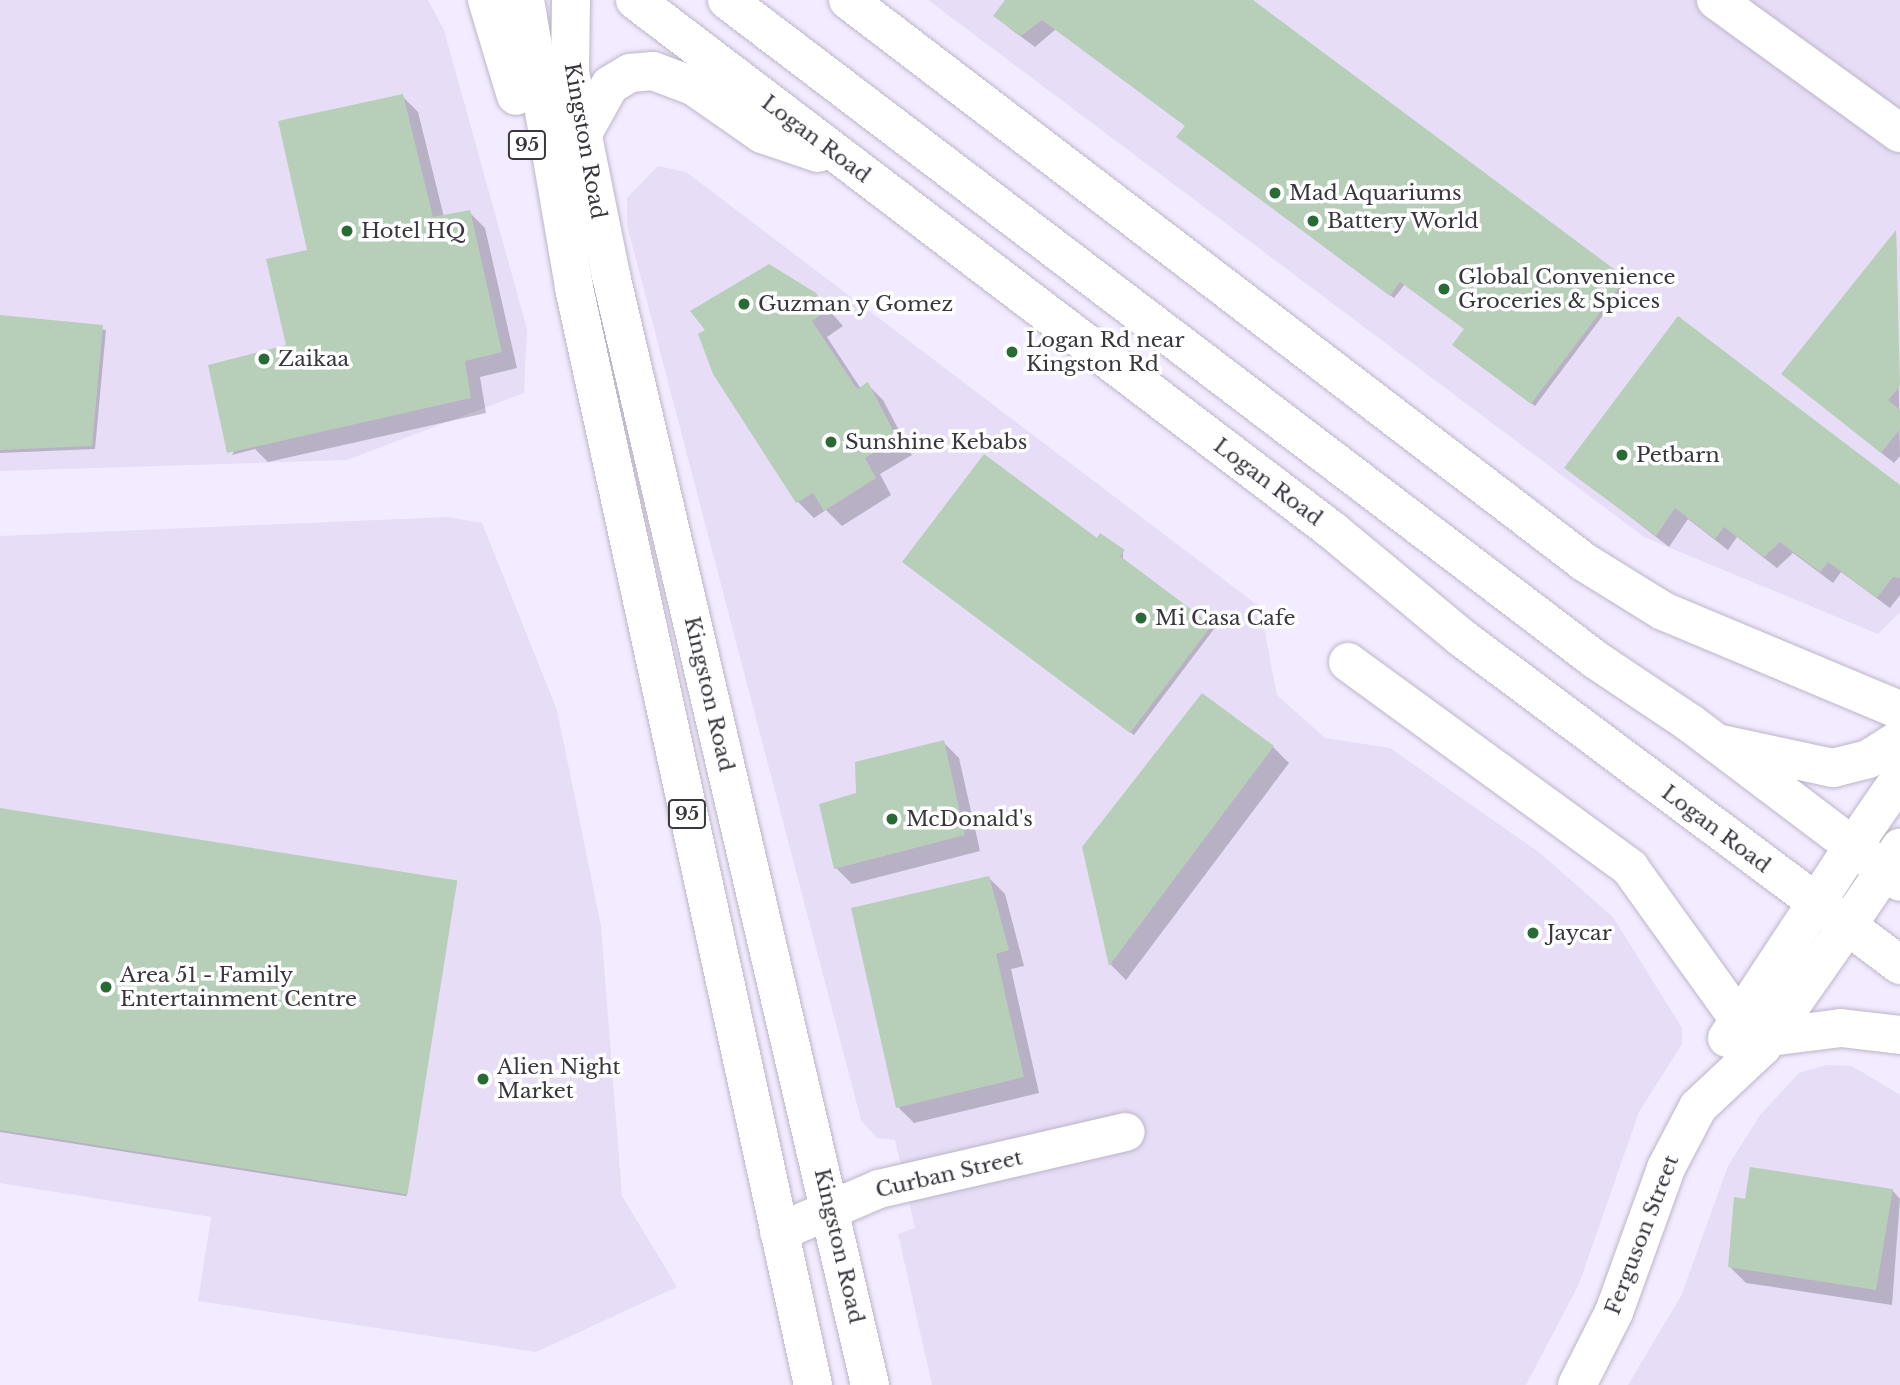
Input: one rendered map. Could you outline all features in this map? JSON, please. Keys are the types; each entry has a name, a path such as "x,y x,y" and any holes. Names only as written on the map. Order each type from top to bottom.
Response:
{"main road":[{"name":"95","path":"487,0 546,230 573,288"},
{"name":"Kingston Road","path":"525,0 573,288 813,1385"},
{"name":"Kingston Road","path":"571,0 570,72 582,135 870,1385"},
{"name":"Logan Road","path":"635,0 1900,965"},
{"path":"727,0 1585,652 1717,743 1854,845 1895,867"},
{"path":"848,0 1601,574 1678,618 1900,710"},
{"path":"1716,0 1900,133"},
{"path":"582,135 610,85 630,73 653,71 693,86 762,134 840,158"},
{"path":"1348,662 1630,868 1737,1017 1770,1037 1841,1028 1900,1035"},
{"path":"1717,743 1833,768 1868,759 1900,739"},
{"name":"Ferguson Street","path":"1577,1385 1614,1312 1673,1152 1712,1087 1737,1017 1900,778"},
{"name":"Ferguson Street","path":"1712,1087 1770,1037 1847,926 1895,867"},
{"name":"Curban Street","path":"779,1232 879,1189 1125,1132"}],"shaded area":[{"path":"0,0 428,0 444,30 527,329 524,393 347,460 0,471"},
{"path":"928,0 1900,0 1900,612 1878,634 1644,537"},
{"path":"658,166 686,172 1260,607 1277,695 1325,738 1390,748 1540,853 1613,917 1682,1028 1682,1044 1639,1112 1579,1284 1526,1385 932,1385 898,1234 915,1228 895,1140 877,1138 861,1120 627,225 627,198"},
{"path":"447,517 482,523 557,710 601,926 622,1196 677,1287 536,1352 198,1301 211,1217 0,1183 0,536"},
{"path":"1827,1065 1852,1066 1900,1095 1900,1385 1628,1385 1681,1296 1728,1166 1760,1115 1799,1073"}],"building":[{"path":"1005,0 1253,0 1626,278 1531,404 1452,345 1464,329 1400,282 1390,296 1176,137 1185,126 1042,20 1021,36 993,16"},
{"path":"403,94 433,217 470,210 502,352 465,361 471,398 227,453 208,365 286,345 266,259 307,250 278,121"},
{"path":"1896,230 1900,386 1888,400 1900,410 1900,429 1881,453 1781,374"},
{"path":"769,264 816,293 828,310 812,321 857,389 868,382 897,438 865,458 876,478 824,511 813,493 796,503 713,374 698,334 705,330 690,311"},
{"path":"0,315 103,325 92,446 0,450"},
{"path":"1678,316 1900,485 1900,578 1893,577 1877,598 1828,562 1820,572 1780,542 1764,557 1724,527 1715,539 1675,508 1656,536 1564,468"},
{"path":"984,454 1097,538 1100,533 1125,550 1120,556 1212,625 1130,733 902,562"},
{"path":"1202,693 1274,746 1109,966 1082,847"},
{"name":"McDonald's","path":"944,740 965,835 834,869 819,804 856,793 855,762"},
{"path":"0,808 457,880 408,1195 0,1130"},
{"path":"989,876 1009,950 996,954 1024,1077 896,1108 851,908"},
{"path":"1750,1167 1893,1189 1876,1290 1728,1267 1734,1197 1745,1199"}],"place":[{"name":"Mad Aquariums","path":"1275,193"},
{"name":"Battery World","path":"1313,221"},
{"name":"Hotel HQ","path":"347,231"},
{"name":"Global Convenience Groceries & Spices","path":"1444,289"},
{"name":"Guzman y Gomez","path":"744,304"},
{"name":"Logan Rd near Kingston Rd","path":"1012,352"},
{"name":"Zaikaa","path":"264,359"},
{"name":"Sunshine Kebabs","path":"831,442"},
{"name":"Petbarn","path":"1622,455"},
{"name":"Mi Casa Cafe","path":"1141,618"},
{"name":"McDonald's","path":"892,819"},
{"name":"Jaycar","path":"1533,933"},
{"name":"Area 51 - Family Entertainment Centre","path":"106,987"},
{"name":"Alien Night Market","path":"483,1079"}]}
